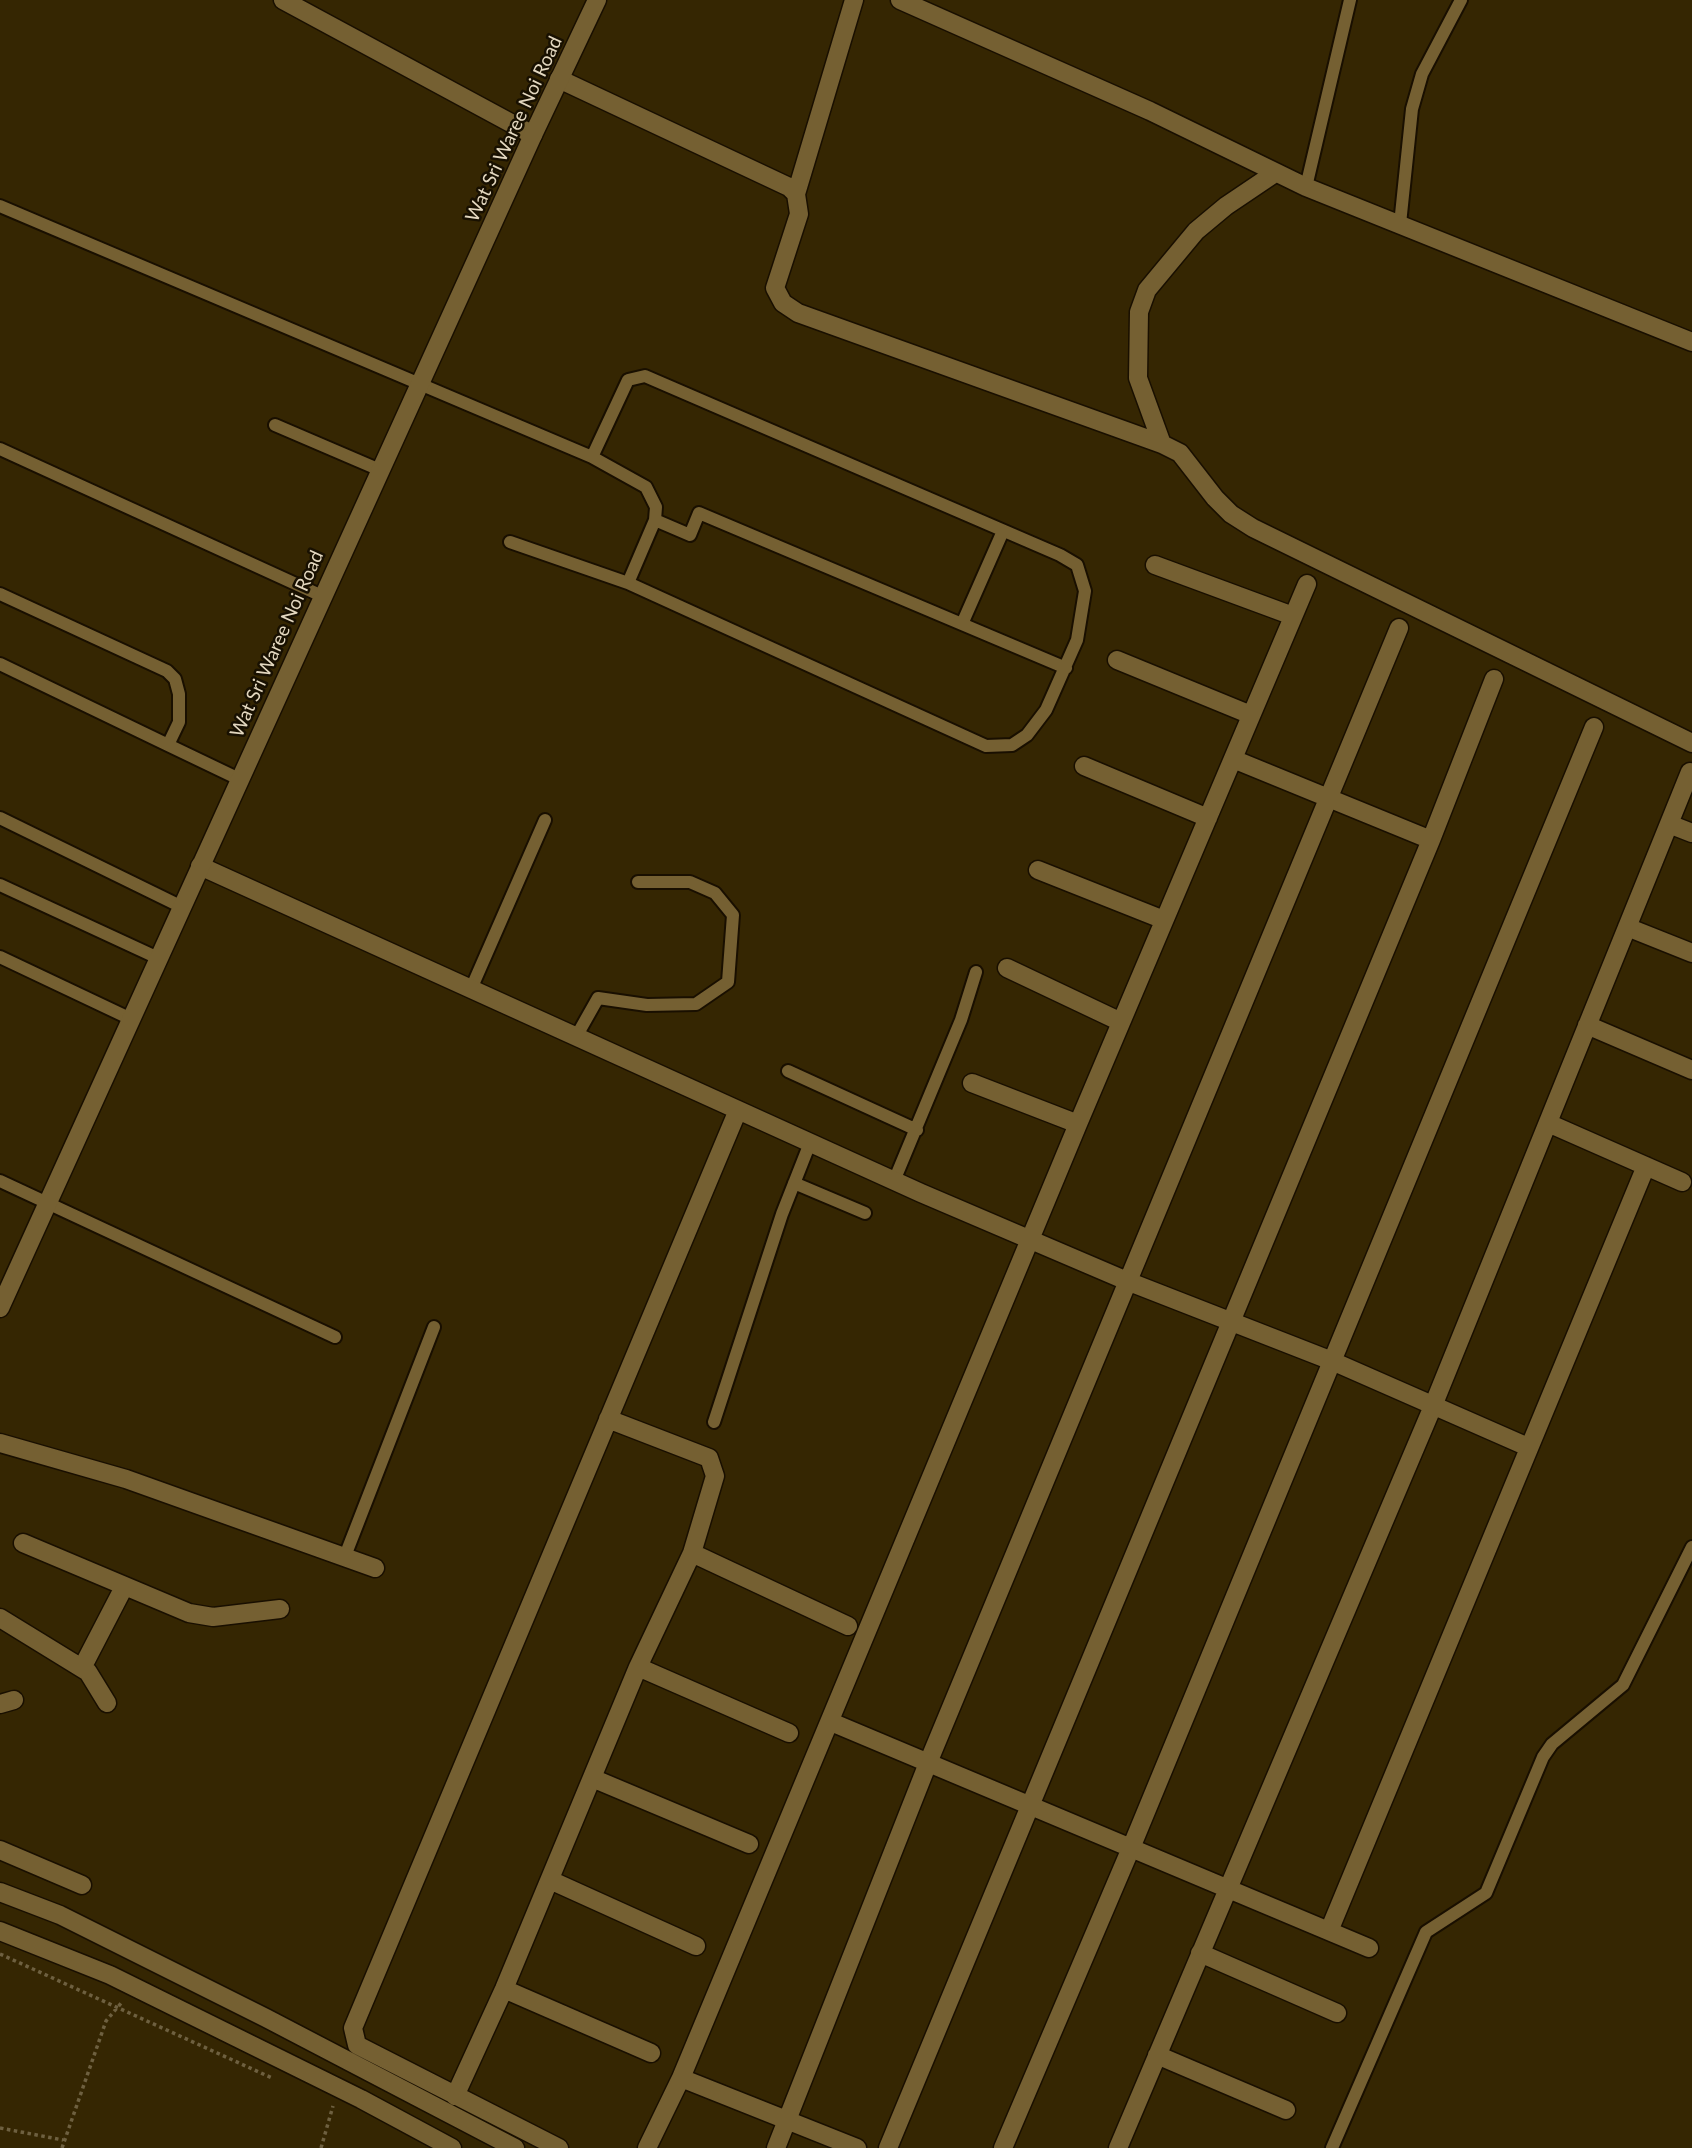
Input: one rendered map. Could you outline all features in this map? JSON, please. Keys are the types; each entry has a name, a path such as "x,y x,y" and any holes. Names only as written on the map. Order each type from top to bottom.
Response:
{"street":[{"path":"283,0 533,135"},
{"path":"854,0 796,194 799,214 775,288 783,303 798,313 1162,444 1180,453 1215,498 1231,514 1253,528 1692,743"},
{"path":"900,0 1150,111 1306,187 1692,342"},
{"name":"Wat Sri Waree Noi Road","path":"0,1308 595,1"},
{"path":"559,79 789,187 796,194"},
{"path":"1162,444 1138,378 1139,312 1147,290 1196,231 1275,173"},
{"path":"1155,565 1293,616"},
{"path":"647,2148 681,2078 1078,1124 1307,584"},
{"path":"776,2148 928,1763 1399,628"},
{"path":"1117,660 1251,715"},
{"path":"888,2148 1028,1804 1431,840 1494,679"},
{"path":"1003,2148 1131,1848 1594,727"},
{"path":"1233,759 1431,840"},
{"path":"1084,766 1208,818"},
{"path":"1118,2148 1433,1406 1690,772"},
{"path":"1670,824 1692,833"},
{"path":"200,866 1030,1241 1332,1362 1528,1447"},
{"path":"1038,870 1164,920"},
{"path":"1627,927 1692,953"},
{"path":"1007,968 1121,1022"},
{"path":"1587,1026 1692,1070"},
{"path":"972,1083 1078,1124"},
{"path":"559,2148 357,2045 353,2028 738,1110"},
{"path":"1548,1123 1682,1182"},
{"path":"1329,1931 1646,1166"},
{"path":"455,2096 504,1989 638,1667 692,1553 715,1476 709,1458 608,1419"},
{"path":"0,1443 126,1479 375,1568"},
{"path":"23,1542 124,1587 189,1612 213,1618 280,1609"},
{"path":"692,1553 848,1626"},
{"path":"82,1668 124,1587"},
{"path":"0,1618 82,1668 97,1682 107,1703"},
{"path":"638,1667 789,1733"},
{"path":"831,1722 1369,1948"},
{"path":"592,1778 749,1844"},
{"path":"0,1850 82,1885"},
{"path":"550,1880 696,1946"},
{"path":"0,1892 60,1915 395,2082 515,2148"},
{"path":"0,1931 135,1987 361,2099 452,2148"},
{"path":"1200,1954 1337,2013"},
{"path":"504,1989 651,2053"},
{"path":"1157,2055 1286,2110"},
{"path":"681,2078 788,2118 858,2148"}],"lane":[{"path":"1306,187 1350,0"},
{"path":"1400,224 1412,109 1422,74 1461,0"},
{"path":"0,206 592,457 646,487 656,507 655,520 628,583"},
{"path":"510,542 628,583 986,746 1012,745 1027,735 1046,710 1077,640 1085,591 1077,565 1069,560 645,376 628,380 592,457"},
{"path":"275,425 380,470"},
{"path":"0,449 322,596"},
{"path":"655,520 690,535 699,513 1066,668"},
{"path":"962,624 1003,531"},
{"path":"0,594 167,671 175,679 180,710 168,745"},
{"path":"0,664 239,779"},
{"path":"0,818 182,907"},
{"path":"471,989 545,820"},
{"path":"576,1037 598,998 647,1005 696,1004 728,982 733,915 715,893 690,882 638,883"},
{"path":"0,885 158,958"},
{"path":"0,957 131,1019"},
{"path":"894,1181 961,1020 976,972"},
{"path":"788,1071 917,1130"},
{"path":"714,1422 794,1183 810,1143"},
{"path":"0,1181 335,1337"},
{"path":"794,1183 865,1213"},
{"path":"345,1556 434,1328"},
{"path":"1332,2148 1426,1932 1486,1893 1543,1757 1552,1744 1623,1685 1692,1547"}],"path":[{"path":"0,1954 274,2079"},
{"path":"62,2148 106,2021 135,1987"},
{"path":"321,2148 334,2106 322,2101"},
{"path":"0,2128 63,2140"}]}
